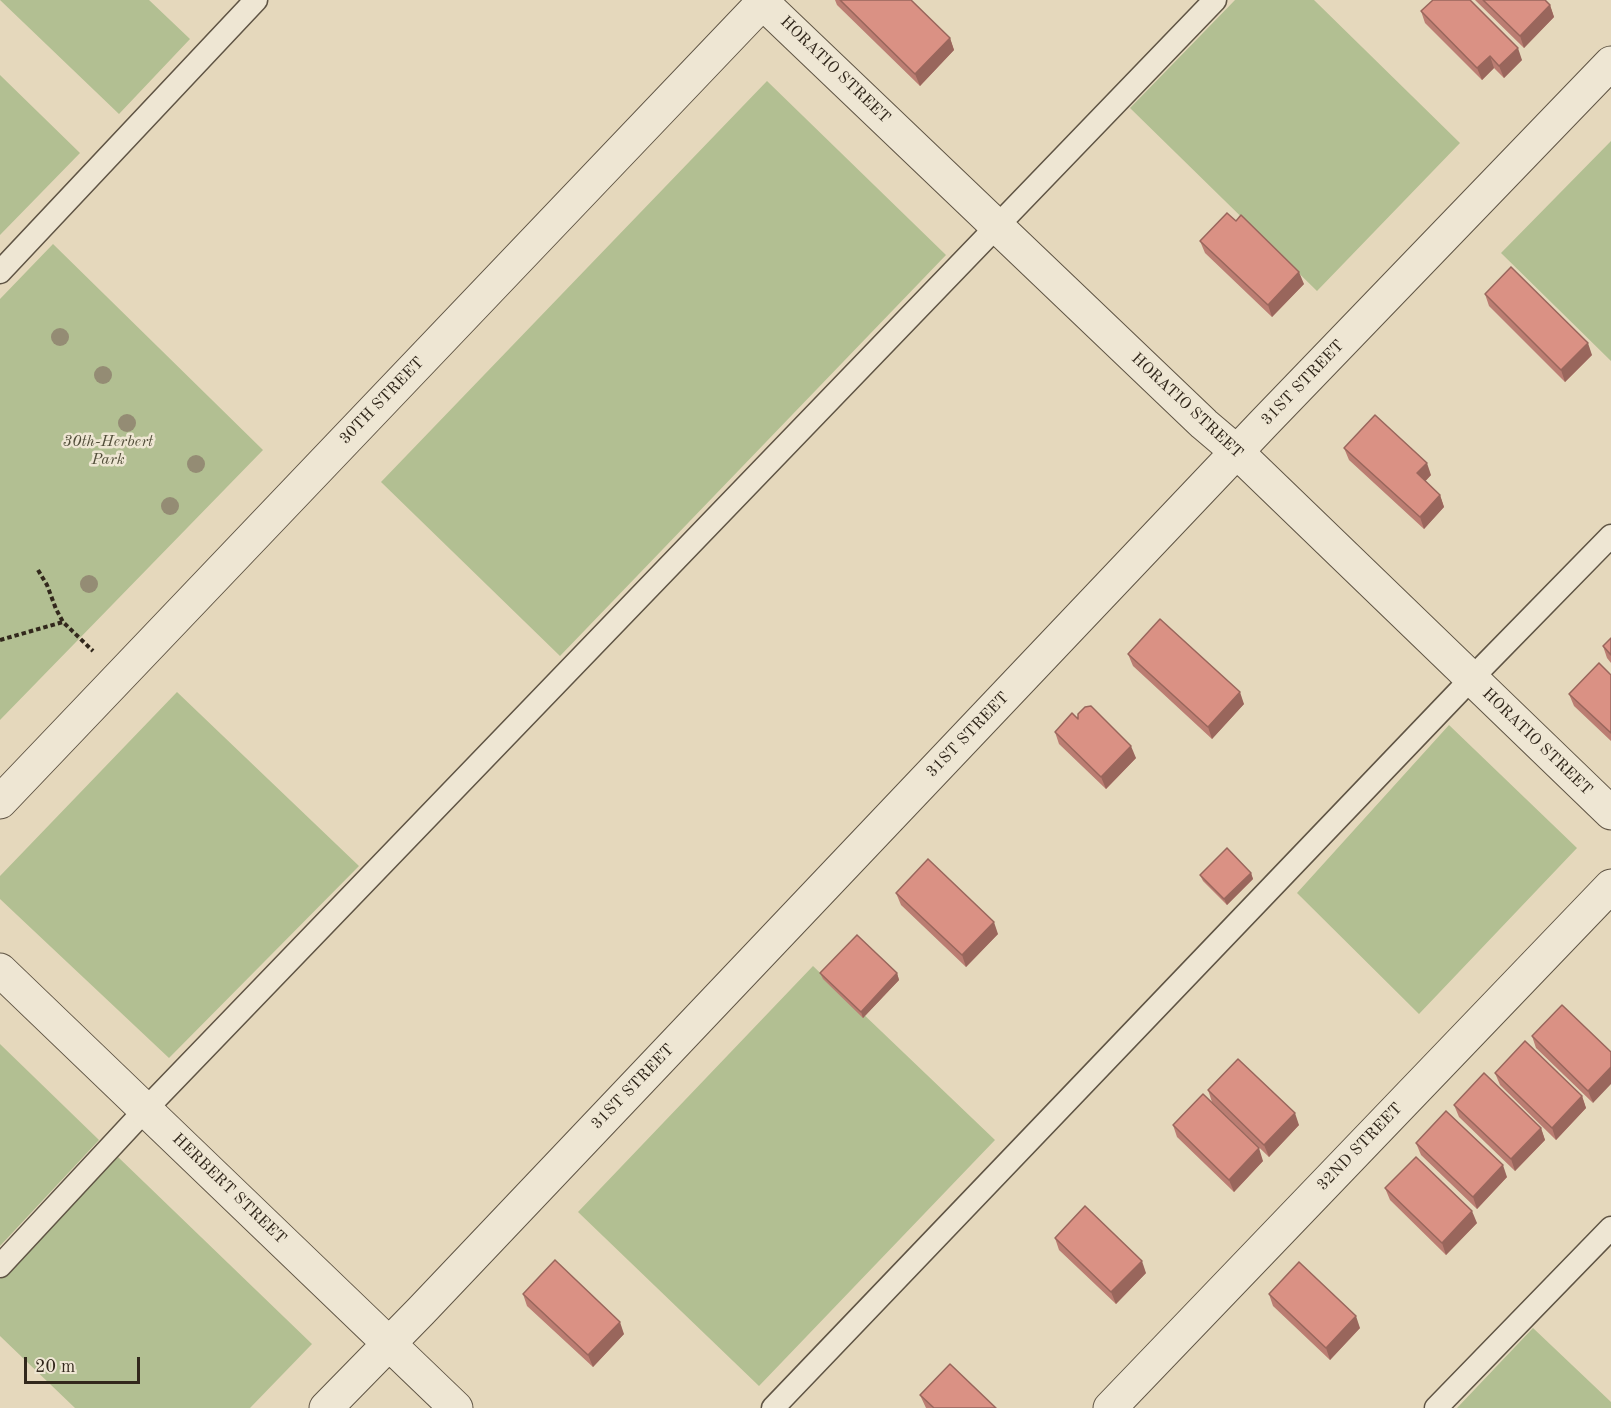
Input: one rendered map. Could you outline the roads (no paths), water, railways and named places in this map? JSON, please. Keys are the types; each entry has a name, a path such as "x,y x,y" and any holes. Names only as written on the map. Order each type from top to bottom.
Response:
{"street":[{"name":"HORATIO STREET","path":"763,1 1204,424 1237,452 1611,813"},
{"name":"30TH STREET","path":"0,802 763,1"},
{"name":"31ST STREET","path":"326,1408 1611,63"},
{"name":"32ND STREET","path":"1110,1408 1611,886"},
{"name":"HERBERT STREET","path":"0,970 456,1408"}],"lane":[{"path":"0,272 256,0"},
{"path":"0,1266 146,1109 1215,0"},
{"path":"773,1408 1471,679 1611,536"},
{"path":"1436,1408 1611,1228"}],"park label":[{"name":"30th-Herbert Park","path":"108,451"}]}
